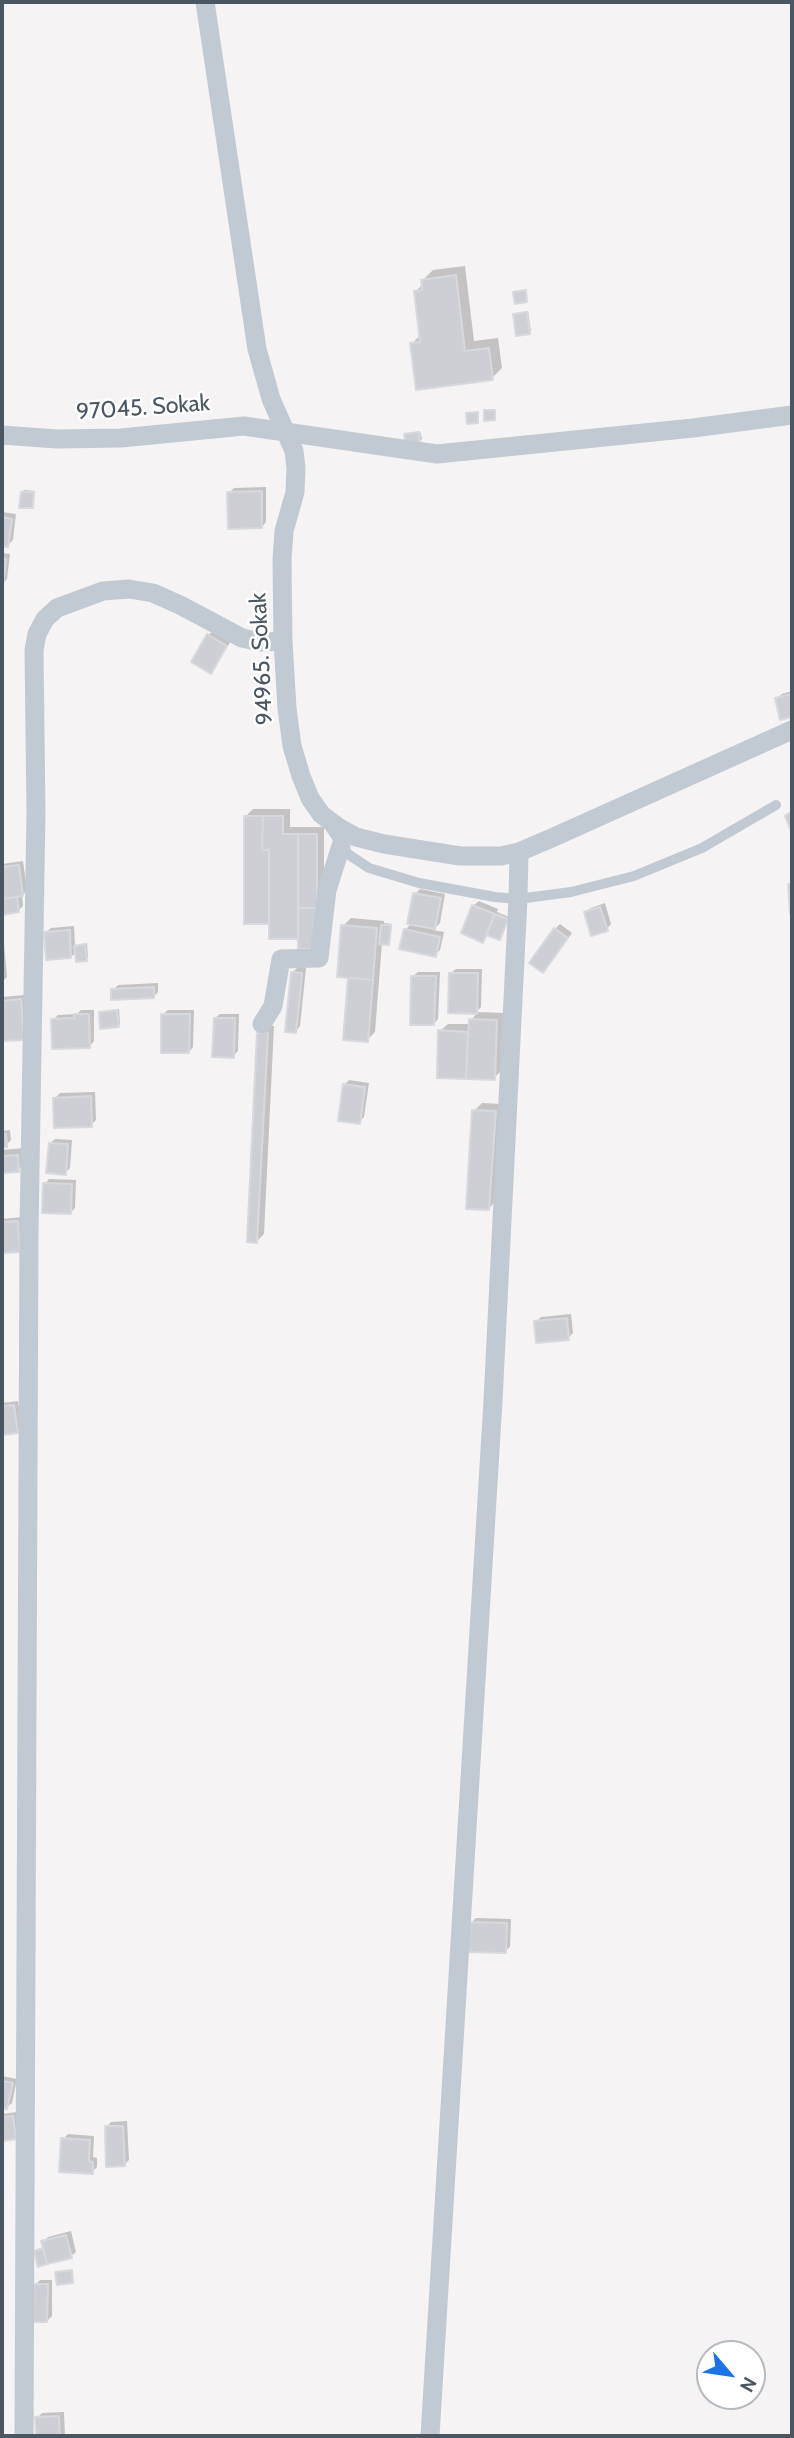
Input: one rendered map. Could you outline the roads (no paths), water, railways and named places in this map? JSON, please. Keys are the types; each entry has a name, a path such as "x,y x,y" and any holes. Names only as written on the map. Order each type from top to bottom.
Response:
{"street":[{"name":"94965. Sokak","path":"205,2 257,349 271,399 294,451 295,492 284,531 283,550 283,641 287,708 292,746 301,776 310,798 321,814 356,837 384,844 483,858 519,852 792,730"},
{"name":"97045. Sokak","path":"2,435 57,439 131,437 244,426 437,454 693,428 792,415"},
{"path":"24,2436 29,1229 37,634 45,619 57,608 103,591 129,589 153,593 242,638 260,642 283,641"},
{"path":"262,1024 274,1006 281,959 319,958 327,890 341,846"},
{"path":"430,2436 492,1415 519,852"}],"lane":[{"path":"321,814 341,846 357,862 382,873 419,883 518,899 603,885 645,873 702,848 776,805"}]}
